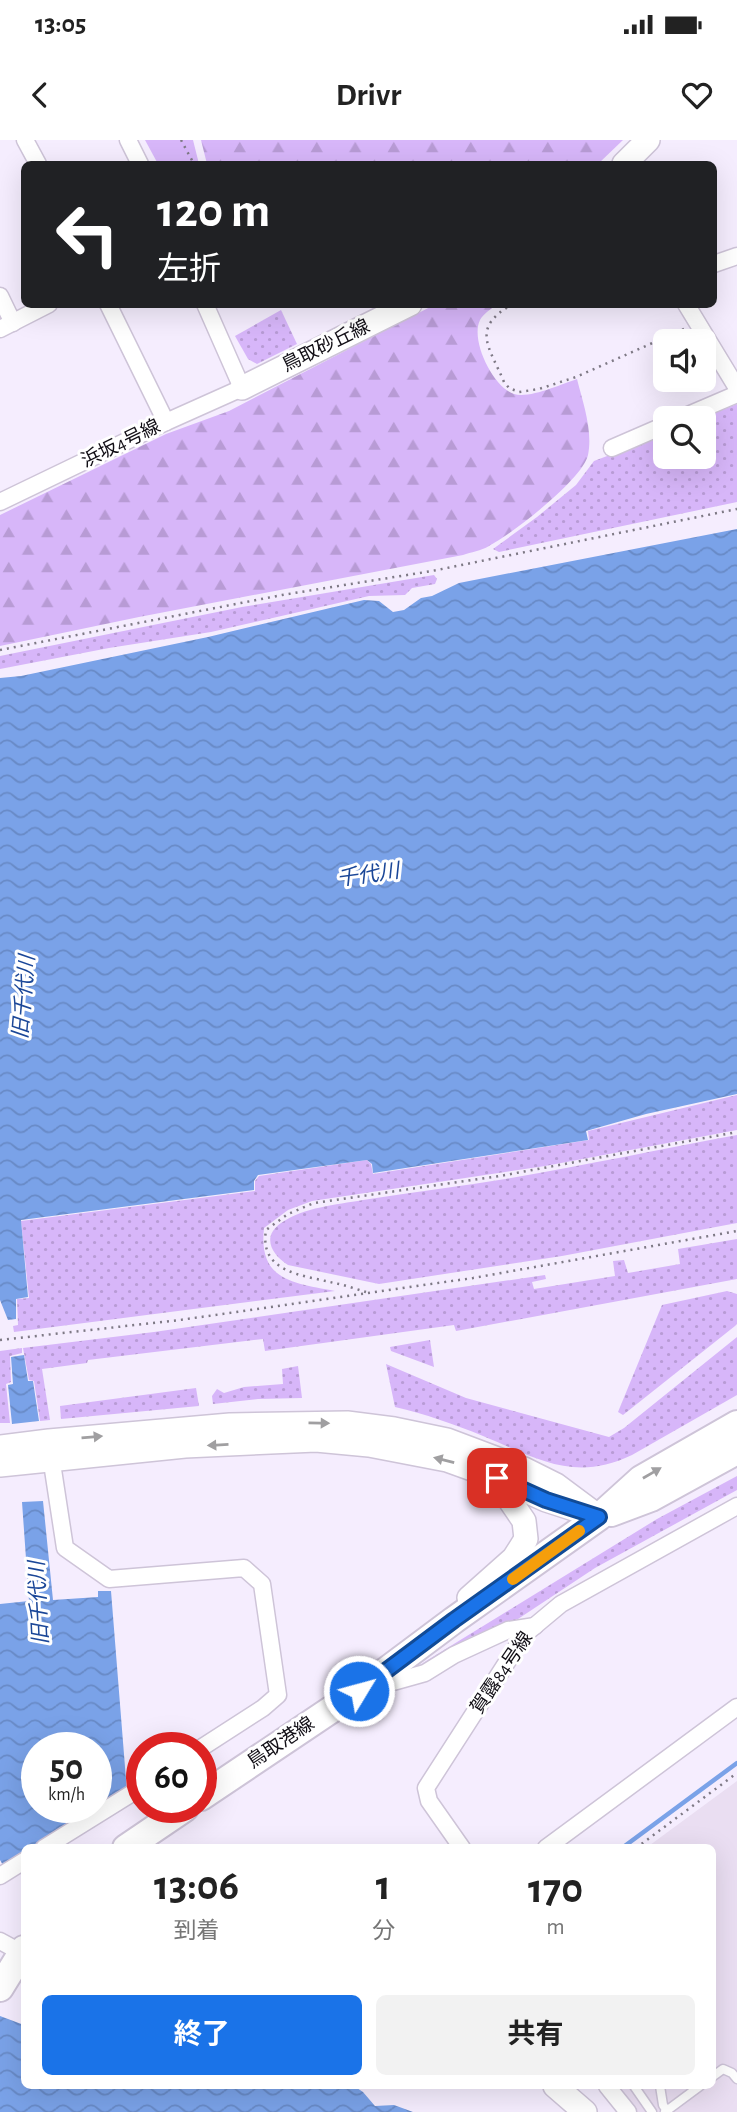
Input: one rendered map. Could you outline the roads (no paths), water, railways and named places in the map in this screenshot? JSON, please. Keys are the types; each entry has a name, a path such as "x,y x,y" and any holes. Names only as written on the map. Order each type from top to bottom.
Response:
{"main road":[{"name":"鳥取港線","path":"217,1786 359,1691 599,1517 641,1479 737,1424"},
{"name":"鳥取港線","path":"599,1517 651,1499 737,1451"},
{"path":"132,1844 163,1823"},
{"path":"2,1985 15,1948"}],"street":[{"path":"25,140 36,161"},
{"path":"128,140 138,161"},
{"path":"627,161 648,140"},
{"path":"717,263 737,257"},
{"path":"0,296 6,326 41,308"},
{"path":"110,308 166,422"},
{"path":"207,308 242,388"},
{"name":"鳥取砂丘線","path":"242,388 402,308"},
{"path":"688,308 737,388"},
{"name":"浜坂4号線","path":"0,502 242,388"},
{"path":"709,406 737,394"},
{"path":"612,448 653,430"},
{"path":"0,1465 50,1451 230,1425 347,1423 447,1440 524,1469 556,1485 599,1517"},
{"path":"0,1447 50,1451 316,1440 369,1445 447,1460 546,1500 599,1517"},
{"path":"50,1451 65,1548 109,1579 244,1568 262,1584 278,1695 217,1738"},
{"path":"454,1620 472,1593 514,1558 526,1539 524,1521 507,1496 484,1473"},
{"name":"賀露84号線","path":"459,1844 429,1801 426,1788 525,1634 561,1604 737,1506"},
{"path":"359,1691 425,1673 454,1655 496,1635 508,1630 535,1626"},
{"path":"551,1844 737,1707"},
{"path":"50,1844 126,1797"},
{"path":"0,1876 21,1863"},
{"path":"558,2089 585,2112"},
{"path":"609,2089 628,2112"}],"lane":[{"path":"716,2074 723,2069 737,2079"},
{"path":"636,2089 652,2112"},
{"path":"660,2089 666,2111 696,2089"}],"water":[{"path":"737,529 737,1094 646,1114 586,1131 588,1140 373,1173 372,1164 367,1160 258,1175 254,1181 254,1190 21,1220 28,1297 16,1299 16,1319 8,1320 0,1300 0,678 208,637 364,600 379,601 393,612 404,610 421,598 432,596 459,583"},
{"path":"24,1355 28,1381 33,1381 39,1421 12,1424 8,1385 13,1384 11,1357"},
{"name":"旧千代川","path":"43,1501 53,1600 98,1597 98,1591 111,1591 126,1779 126,1793 112,1801 112,1732 21,1732 21,1823 76,1823 42,1844 21,1844 21,1857 4,1867 0,1860 0,1604 29,1601 22,1502"},
{"path":"0,2016 21,2024 21,2089 358,2089 375,2106 394,2105 413,2112 0,2112"}],"waterway":[{"path":"627,1844 737,1763"}],"water label":[{"name":"千代川","path":"368,875"}]}
